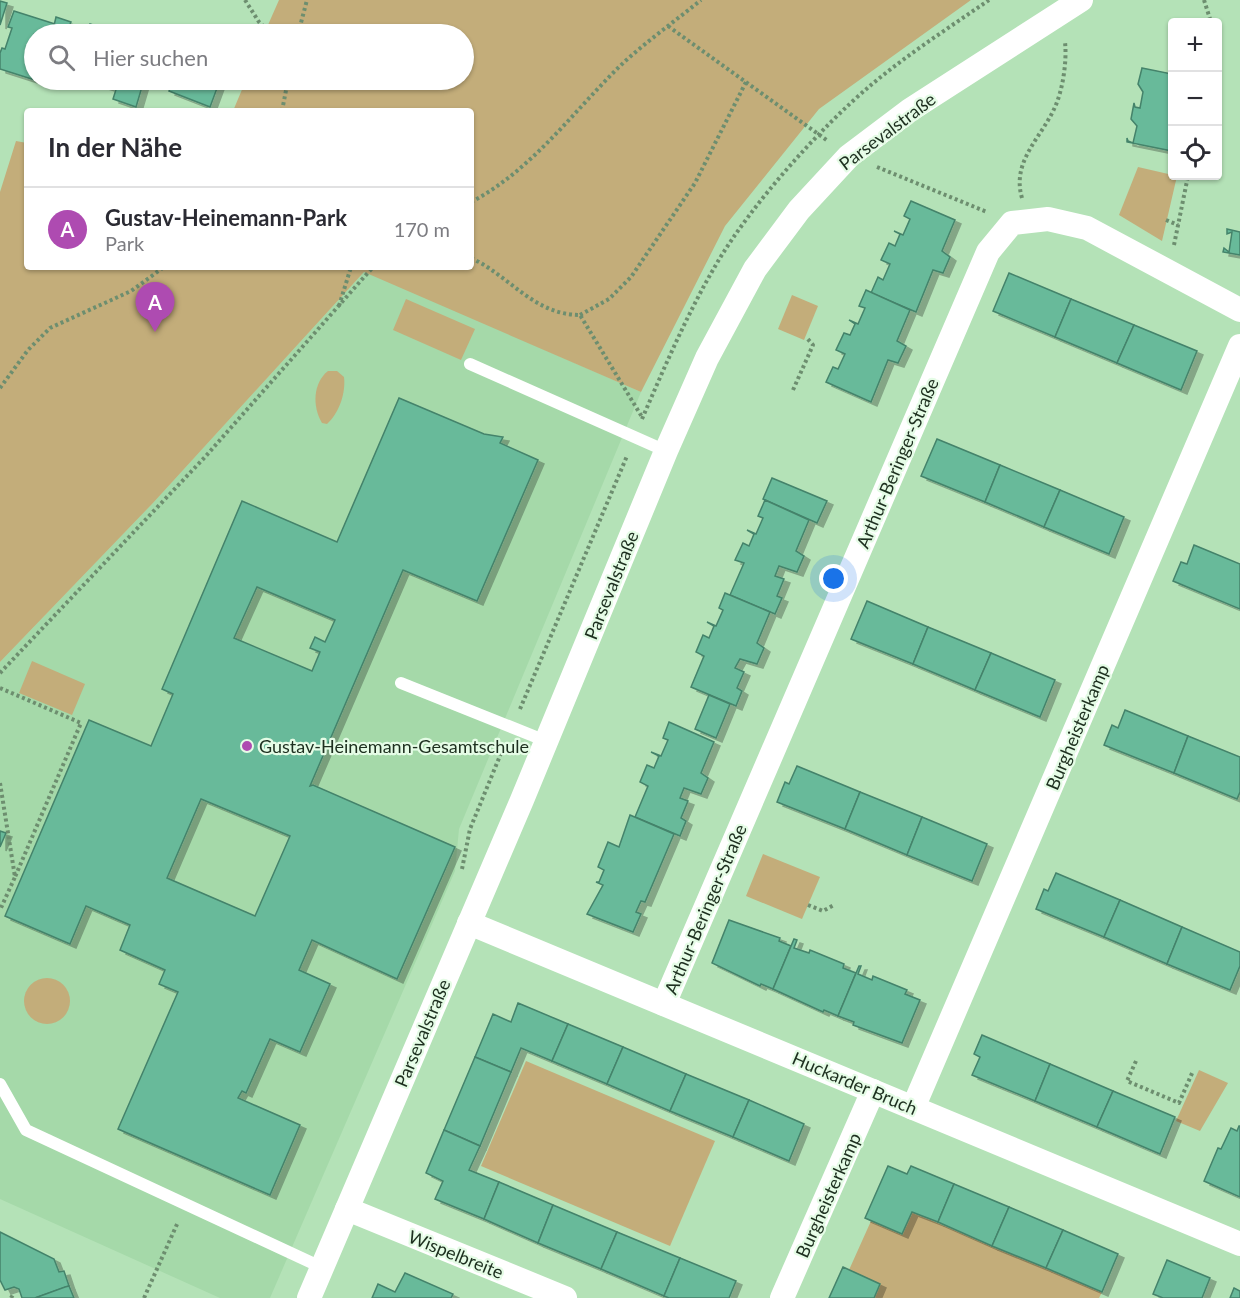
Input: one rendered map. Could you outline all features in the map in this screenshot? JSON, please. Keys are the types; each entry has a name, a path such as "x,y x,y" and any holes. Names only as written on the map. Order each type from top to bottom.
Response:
{"street":[{"name":"Parsevalstraße","path":"309,1298 546,741 666,451 707,358 755,269 800,210 849,156 910,110 1081,0"},
{"path":"1020,222 1048,219 1088,228 1240,310"},
{"name":"Arthur-Beringer-Straße","path":"664,1004 988,252 1020,222"},
{"name":"Burgheisterkamp","path":"913,1108 1240,346"},
{"name":"Huckarder Bruch","path":"469,923 1240,1244"},
{"name":"Burgheisterkamp","path":"782,1298 873,1091"},
{"name":"Wispelbreite","path":"347,1209 565,1298"}],"lane":[{"path":"470,364 666,451"},
{"path":"401,683 546,741"},
{"path":"0,1084 26,1130 323,1268"}],"path":[{"path":"245,0 261,24"},
{"path":"301,24 307,0"},
{"path":"474,200 494,190 538,152 621,65 701,0"},
{"path":"669,26 820,135 871,86 989,0"},
{"path":"1204,0 1210,18"},
{"path":"849,156 1020,222 1021,168 1029,149 1055,107 1064,71 1065,44 1053,18"},
{"path":"474,260 537,303 561,315 580,315 609,299 631,277 695,183 746,82"},
{"path":"283,108 286,90"},
{"path":"1169,273 1187,180"},
{"path":"1166,220 1178,225"},
{"path":"0,388 27,350 50,328 132,291 160,270"},
{"path":"338,308 350,270"},
{"path":"0,673 205,457 370,270"},
{"path":"580,315 642,418"},
{"path":"793,390 813,345 806,337"},
{"path":"0,688 81,723 0,910"},
{"path":"0,783 15,877"},
{"path":"808,905 823,911 834,905"},
{"path":"1136,1061 1127,1081 1179,1103 1193,1071"},
{"path":"144,1298 186,1204"}],"shaded area":[{"path":"279,0 971,0 819,109 725,226 641,392 364,272 153,503 0,662 0,192 16,141 24,142 24,270 474,270 474,108 234,108 242,90 474,90 474,24 268,24"},
{"path":"1138,167 1168,174 1168,180 1176,180 1162,241 1119,215"},
{"name":"Gustav-Heinemann-Gesamtschule","path":"365,271 641,392 459,829 455,871 270,1298 220,1298 0,1199 0,662 153,503"},
{"path":"792,295 818,306 804,340 778,329"},
{"path":"406,299 475,329 461,360 393,330"},
{"path":"328,371 337,371 344,377 344,383 343,396 338,409 327,424 322,423 319,416 316,395 319,382"},
{"path":"32,661 85,684 72,715 19,693"},
{"path":"763,854 820,877 802,919 746,896"},
{"path":"47,978 63,985 70,1001 63,1017 47,1024 31,1017 24,1001 31,985"},
{"path":"526,1061 715,1141 670,1246 481,1166"},
{"path":"1199,1070 1228,1083 1200,1131 1176,1121"},
{"path":"912,1212 1102,1292 1099,1298 874,1298 880,1284 849,1270 871,1221 902,1234"}],"building":[{"path":"0,1 7,3 0,25"},
{"path":"14,11 55,24 24,24 24,77 0,69 0,53 2,48 5,49 12,28 8,27"},
{"path":"56,17 71,22 70,24 54,24"},
{"path":"1142,68 1168,73 1168,150 1127,142 1127,138 1133,143 1137,126 1131,119 1134,103 1135,107 1140,108 1143,92 1138,84"},
{"path":"116,90 141,90 136,107 113,99"},
{"path":"169,90 216,90 210,107"},
{"path":"911,201 955,220 942,251 950,257 943,273 933,270 916,312 871,293 878,277 883,280 890,264 881,260 889,243 895,246 900,234 894,231 903,235 910,219 904,216"},
{"path":"1227,229 1240,232 1240,255 1223,252 1224,248 1229,252 1232,232 1227,234"},
{"path":"1009,273 1071,299 1055,337 993,311"},
{"path":"866,290 910,310 897,341 906,346 898,363 888,360 871,402 826,382 833,367 838,369 845,354 836,350 844,333 850,335 855,324 849,320 858,324 865,308 859,306"},
{"path":"1071,299 1134,325 1117,363 1055,337"},
{"path":"1134,325 1197,351 1181,390 1117,363"},
{"path":"399,398 484,434 503,437 500,443 538,460 477,601 403,570 310,786 313,785 455,847 397,979 312,940 299,970 330,984 300,1052 270,1039 246,1093 242,1091 238,1098 300,1125 270,1195 118,1129 178,992 159,984 165,970 120,950 130,925 86,906 70,944 5,916 89,720 151,746 173,694 162,689 242,501 337,542","holes":["257,587 335,620 325,642 315,637 310,648 320,652 312,671 234,638","201,799 290,836 255,916 167,878"]},
{"path":"937,439 1000,465 985,502 921,476"},
{"path":"1000,465 1060,490 1044,527 985,502"},
{"path":"772,478 827,501 817,523 763,499"},
{"path":"1060,490 1124,517 1109,554 1044,527"},
{"path":"765,500 809,520 796,551 804,556 797,572 779,566 775,576 784,579 777,596 782,598 775,614 730,595 744,563 735,560 743,543 749,546 754,534 747,530 756,534 763,518 758,516"},
{"path":"1194,545 1240,564 1240,609 1173,581 1181,562 1187,564"},
{"path":"725,593 770,612 757,643 764,648 757,664 740,659 735,668 744,672 737,688 742,691 736,706 691,687 704,656 696,652 703,635 709,638 714,626 707,622 716,626 723,610 719,608"},
{"path":"867,601 928,627 913,664 851,639"},
{"path":"928,627 991,653 975,690 913,664"},
{"path":"991,653 1055,680 1040,717 975,690"},
{"path":"709,695 730,704 716,738 695,729"},
{"path":"1125,710 1188,736 1174,773 1104,745 1112,725 1118,728"},
{"path":"669,722 714,742 701,773 708,778 701,794 684,788 680,798 688,801 681,818 686,821 680,836 635,817 648,786 640,782 647,765 654,768 659,756 651,752 661,756 668,740 663,738"},
{"path":"1188,736 1240,757 1240,792 1237,799 1174,773"},
{"path":"797,766 860,792 845,829 777,802 785,782 789,784"},
{"path":"860,792 922,817 907,855 845,829"},
{"path":"630,815 674,834 645,902 641,901 636,912 641,914 633,932 587,914 603,885 596,882 599,882 604,870 598,867 608,842 619,847"},
{"path":"922,817 987,844 972,881 907,855"},
{"path":"0,831 6,833 0,847"},
{"path":"1056,873 1120,900 1104,937 1036,909 1044,889 1048,891"},
{"path":"1120,900 1182,927 1167,964 1104,937"},
{"path":"729,920 780,938 779,941 791,946 773,989 761,984 760,986 712,963"},
{"path":"1182,927 1240,952 1240,966 1230,990 1167,964"},
{"path":"794,939 797,940 794,948 809,953 810,950 844,964 843,968 856,973 838,1016 824,1010 823,1012 773,989"},
{"path":"859,966 861,966 858,974 872,980 873,976 907,990 905,994 920,1000 902,1043 853,1025 854,1022 838,1016"},
{"path":"518,1003 568,1024 552,1061 521,1048 511,1072 475,1057 493,1014 511,1022"},
{"path":"568,1024 623,1047 607,1084 552,1061"},
{"path":"982,1035 1050,1064 1035,1101 972,1075 980,1057 974,1054"},
{"path":"623,1047 686,1074 670,1111 607,1084"},
{"path":"475,1057 511,1072 480,1146 444,1130"},
{"path":"1050,1064 1113,1091 1097,1127 1035,1101"},
{"path":"686,1074 749,1100 733,1137 670,1111"},
{"path":"1113,1091 1175,1117 1160,1154 1097,1127"},
{"path":"749,1100 804,1124 789,1161 733,1137"},
{"path":"1239,1126 1240,1197 1204,1181 1218,1148 1221,1149 1231,1128 1237,1131"},
{"path":"444,1130 480,1146 469,1170 499,1182 484,1219 435,1199 443,1181 426,1173"},
{"path":"888,1166 907,1174 911,1166 954,1184 938,1222 912,1212 902,1234 865,1218"},
{"path":"499,1182 553,1205 538,1243 484,1219"},
{"path":"954,1184 1009,1207 992,1246 938,1222"},
{"path":"553,1205 617,1232 601,1269 538,1243"},
{"path":"1009,1207 1063,1230 1046,1268 992,1246"},
{"path":"1063,1230 1118,1254 1102,1292 1046,1268"},
{"path":"0,1232 54,1259 59,1272 64,1271 69,1286 35,1298 22,1298 19,1289 14,1287 5,1290 0,1280"},
{"path":"617,1232 680,1258 664,1296 601,1269"},
{"path":"680,1258 736,1281 729,1298 669,1298 664,1296"},
{"path":"1167,1260 1210,1278 1202,1298 1163,1298 1153,1294"},
{"path":"843,1267 880,1284 874,1298 829,1298"},
{"path":"405,1273 453,1294 451,1298 372,1298 378,1284 395,1292"},
{"path":"69,1286 74,1298 35,1298 65,1287"},
{"path":"1234,1288 1240,1291 1240,1298 1230,1298"}],"place":[{"name":"Gustav-Heinemann-Park","path":"155,332"},
{"name":"Gustav-Heinemann-Gesamtschule","path":"247,746"}]}
